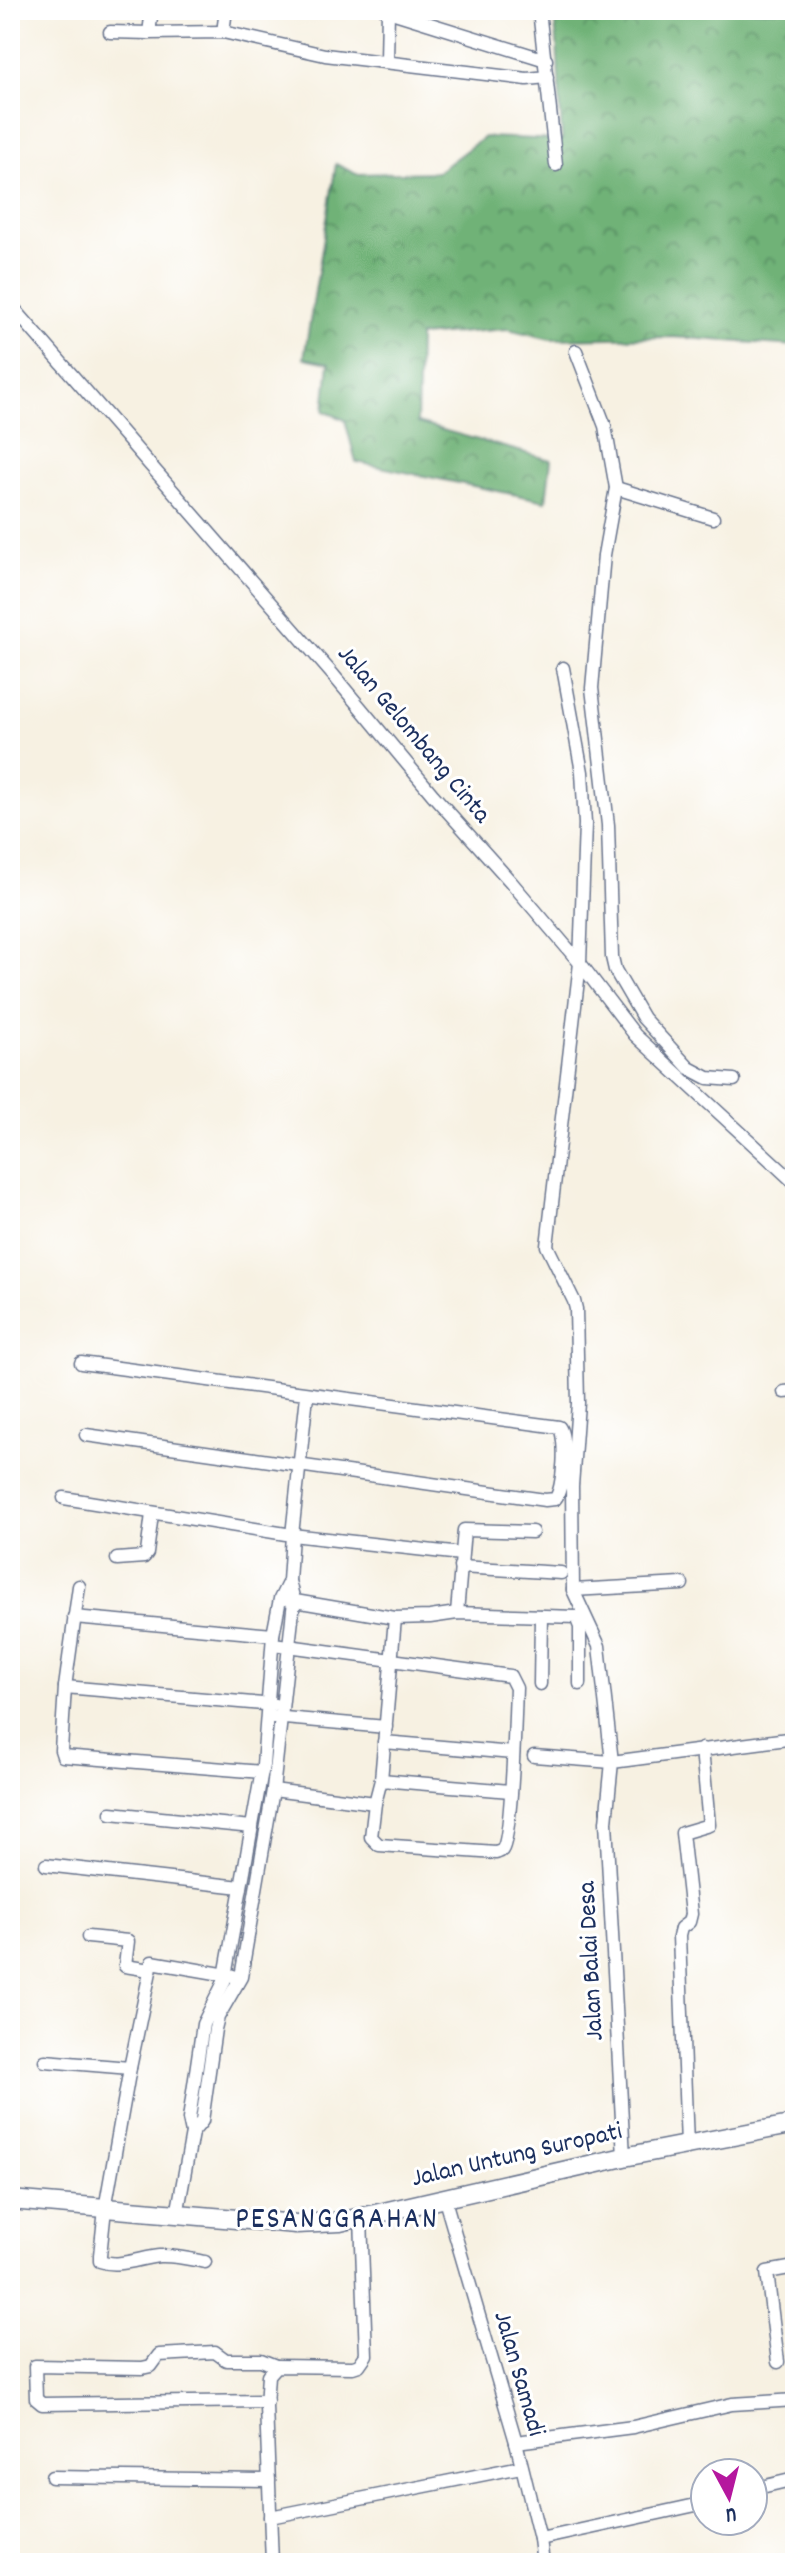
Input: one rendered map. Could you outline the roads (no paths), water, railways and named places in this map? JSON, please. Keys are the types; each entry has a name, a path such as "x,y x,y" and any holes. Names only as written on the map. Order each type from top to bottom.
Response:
{"main road":[{"name":"Jalan Untung Suropati","path":"10,2200 296,2224 361,2218 624,2157 795,2124"}],"street":[{"path":"149,33 152,10"},
{"path":"223,32 226,10"},
{"path":"387,61 387,10 546,60"},
{"path":"539,10 556,165"},
{"path":"110,32 223,32 325,55 527,79 547,77"},
{"name":"Jalan Gelombang Cinta","path":"10,304 580,963 635,1035 795,1183"},
{"path":"576,351 605,426 616,488 604,555 592,688 608,825 612,957 615,970 643,1018 689,1068 708,1078 734,1080"},
{"path":"616,488 713,518"},
{"path":"563,668 582,772 585,824 580,963 547,1246 576,1309 578,1403 572,1486 573,1590 682,1584"},
{"path":"81,1363 559,1427 564,1438 561,1491 555,1499 545,1500 86,1435"},
{"path":"192,2133 202,2121 218,2017 241,1977 273,1790 288,1646 287,1600 292,1535 307,1395"},
{"path":"64,1498 152,1514 561,1573"},
{"path":"117,1559 144,1557 152,1514"},
{"path":"457,1613 463,1532 467,1529 532,1532"},
{"path":"79,1586 65,1687 63,1756 262,1772"},
{"name":"Jalan Balai Desa","path":"573,1590 599,1646 612,1762 606,1822 624,2157"},
{"path":"287,1600 395,1618 457,1613 576,1617 579,1620 580,1684"},
{"path":"177,2215 192,2133 189,2119 203,2024 225,1975 262,1772 273,1640 287,1600"},
{"path":"540,1684 541,1616"},
{"path":"74,1617 273,1640 288,1646 391,1660 513,1678 516,1688 510,1791 504,1845 496,1853 379,1845 371,1837 381,1780 386,1727 391,1660 395,1618"},
{"path":"65,1687 386,1727"},
{"path":"534,1756 612,1762 795,1738"},
{"path":"384,1742 513,1753"},
{"path":"687,2145 679,1936 691,1914 682,1833 709,1825 702,1749"},
{"path":"381,1780 510,1791"},
{"path":"273,1790 375,1803"},
{"path":"111,1813 252,1830 265,1836"},
{"path":"46,1865 241,1887"},
{"path":"88,1937 128,1941 125,1966 150,1970"},
{"path":"205,2262 163,2256 117,2264 100,2261 105,2209 152,1962 241,1977"},
{"path":"45,2061 130,2068"},
{"name":"Jalan Samadi","path":"445,2200 516,2442 543,2563"},
{"path":"267,2401 42,2404 36,2399 35,2366 142,2368 151,2366 159,2355 210,2351 219,2353 226,2360 261,2360 276,2366 353,2367 366,2355 361,2218"},
{"path":"778,2362 767,2272 795,2267"},
{"path":"272,2563 267,2401 268,2375 276,2366"},
{"path":"516,2442 633,2427 732,2404 795,2400"},
{"path":"270,2517 521,2467"},
{"path":"52,2477 269,2480"},
{"path":"769,2485 795,2479"},
{"path":"540,2539 689,2506"}],"district":[{"name":"PESANGGRAHAN","path":"337,2221"}]}
